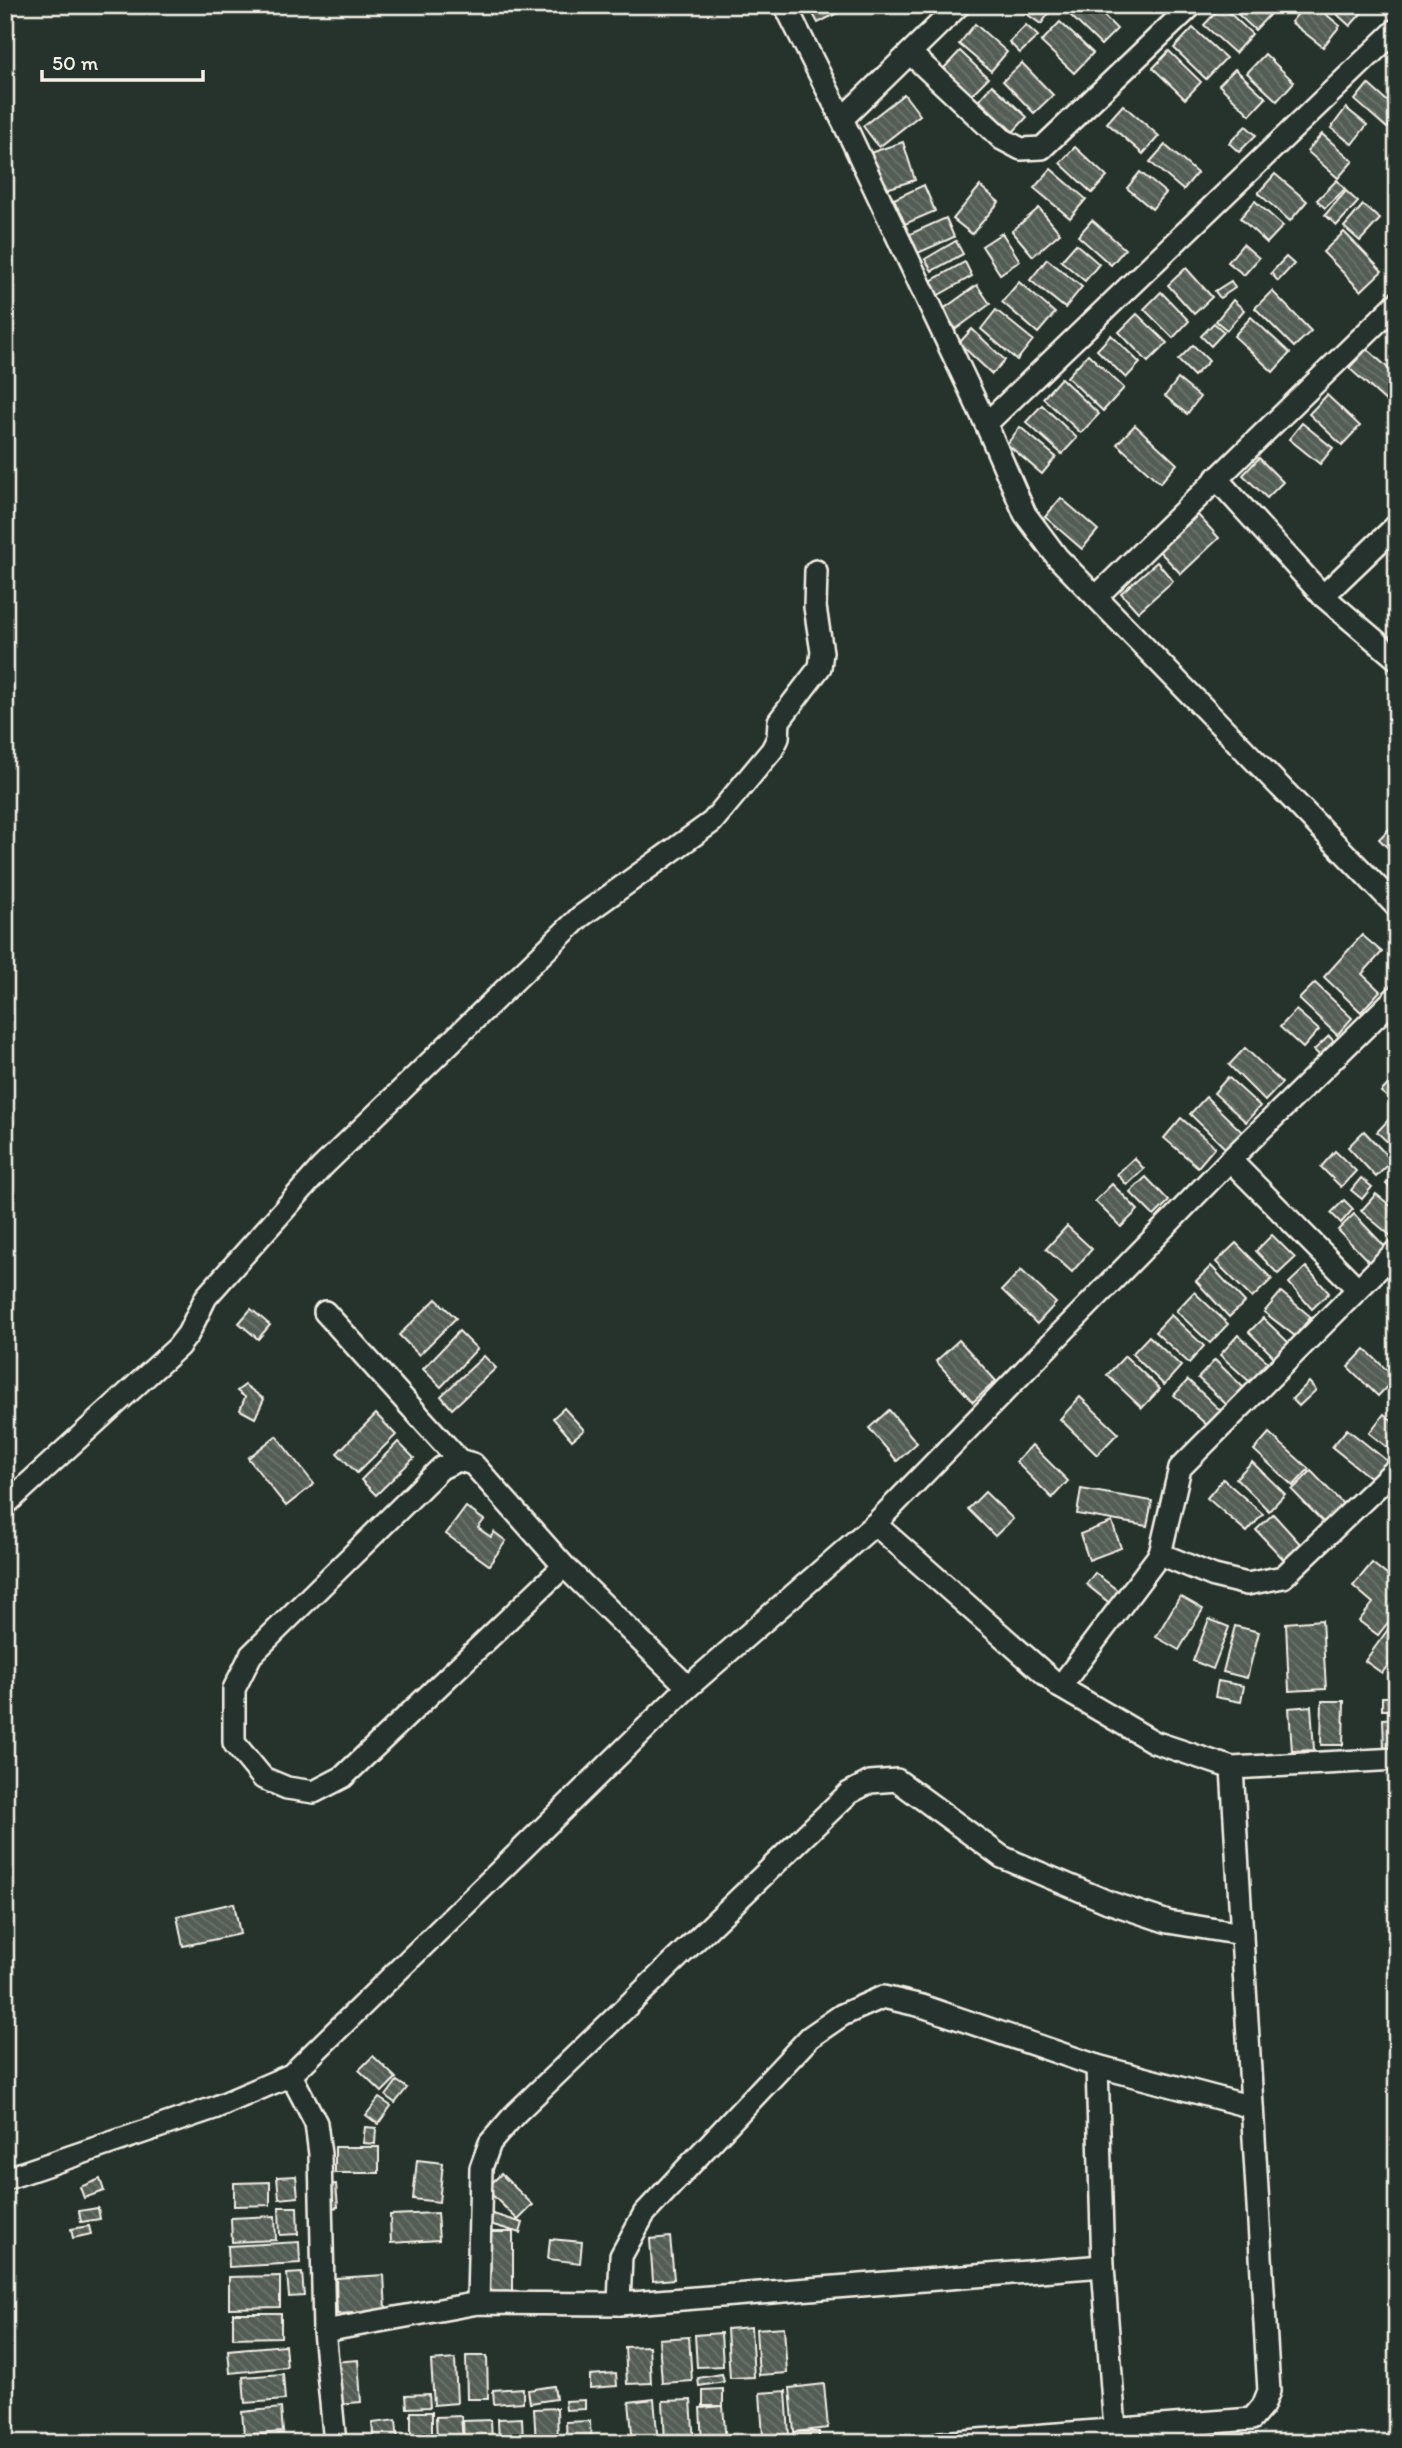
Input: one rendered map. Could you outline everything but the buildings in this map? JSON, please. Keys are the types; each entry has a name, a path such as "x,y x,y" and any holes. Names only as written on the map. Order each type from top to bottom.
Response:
{"street":[{"path":"785,5 842,119 1026,514 1056,557 1397,907"},
{"path":"842,119 959,5"},
{"path":"910,53 1002,139 1021,149 1042,148 1192,5"},
{"path":"986,424 1397,29"},
{"path":"1097,597 1397,303"},
{"path":"1216,478 1323,596 1397,659"},
{"path":"1323,596 1397,525"},
{"path":"5,1505 178,1347 188,1334 206,1297 227,1272 322,1167 370,1120 580,918 712,822 772,750 778,737 779,721 820,667 822,652 815,607 816,571"},
{"path":"5,2179 214,2108 291,2075 688,1687 875,1524 1230,1160 1397,996"},
{"path":"1230,1160 1357,1289"},
{"path":"1060,1687 1160,1554 1180,1468 1397,1250"},
{"path":"325,1312 459,1460 473,1464 564,1566 688,1687"},
{"path":"459,1460 441,1468 251,1655 234,1689 234,1743 263,1778 287,1788 314,1791 343,1777 564,1566"},
{"path":"1160,1554 1214,1576 1247,1584 1283,1577 1397,1468"},
{"path":"875,1524 1060,1687 1154,1742 1232,1769 1397,1759"},
{"path":"940,2443 1252,2419 1264,2406 1269,2391 1232,1769"},
{"path":"478,2303 481,2168 491,2143 514,2114 849,1793 870,1783 897,1780 1002,1857 1108,1902 1168,1922 1242,1934"},
{"path":"619,2304 621,2256 644,2214 810,2037 842,2015 883,1997 922,2006 1097,2066 1252,2107"},
{"path":"1097,2066 1103,2266 1115,2430"},
{"path":"291,2075 316,2123 320,2154 324,2331 335,2443"},
{"path":"324,2331 478,2303 619,2304 1103,2266"}]}
